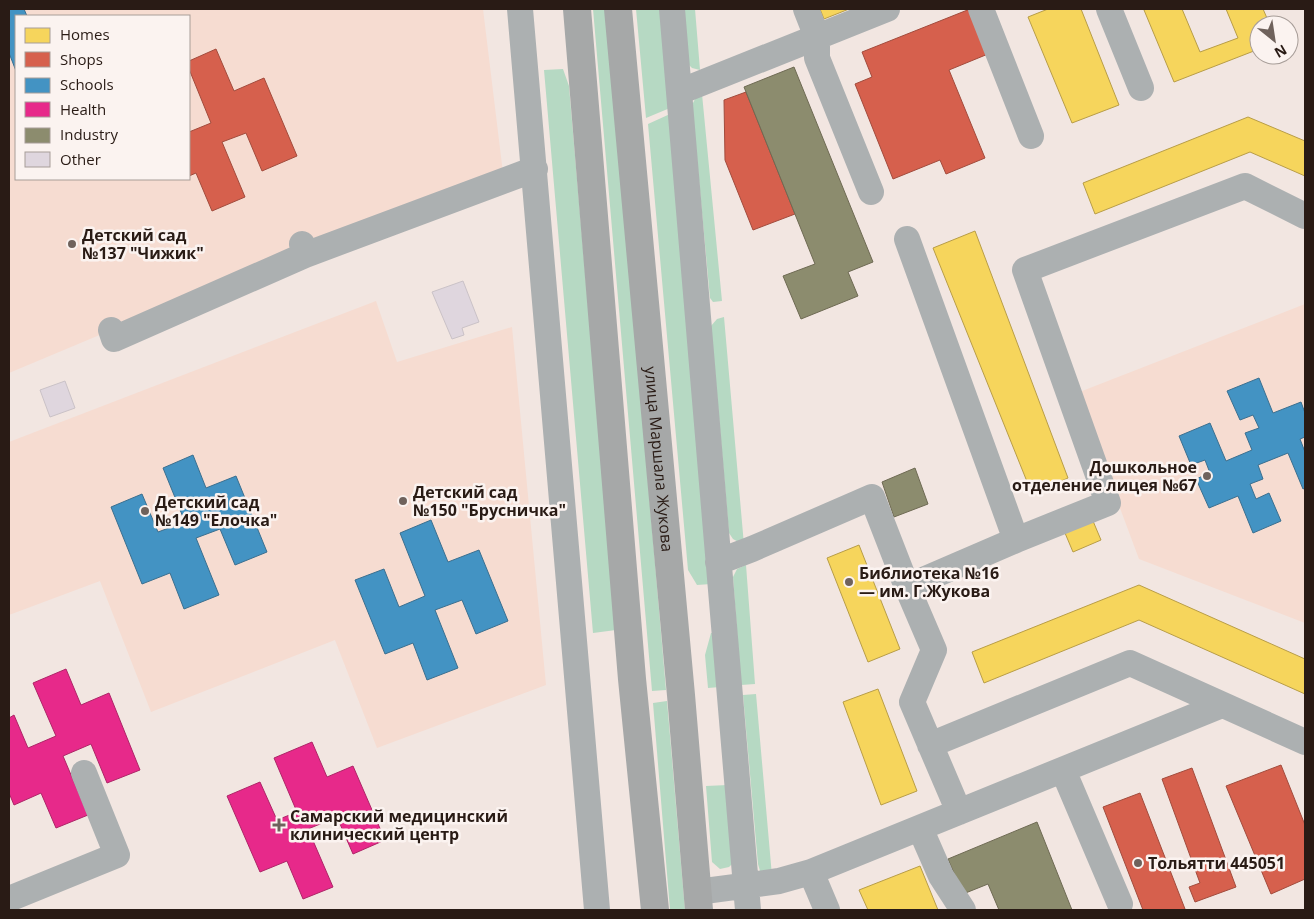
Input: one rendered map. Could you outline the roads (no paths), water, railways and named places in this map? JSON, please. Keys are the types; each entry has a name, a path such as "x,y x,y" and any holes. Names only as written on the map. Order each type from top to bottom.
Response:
{"main road":[{"path":"578,9 632,679 655,910"},
{"name":"улица Маршала Жукова","path":"618,9 682,696 698,901"}],"street":[{"path":"520,9 597,910"},
{"path":"672,9 747,898"},
{"path":"806,9 818,37 817,58 871,192"},
{"path":"679,92 888,9"},
{"path":"981,9 1031,136"},
{"path":"1109,9 1141,88"},
{"path":"111,330 114,339 304,250 535,169"},
{"path":"907,587 1108,503 1025,270 1245,186 1305,216"},
{"path":"907,239 1016,540"},
{"path":"718,562 872,497 934,650 912,702 959,812"},
{"path":"930,745 1130,663 1305,742"},
{"path":"698,901 747,898 779,881 811,872 1222,705"},
{"path":"1063,770 1120,904"},
{"path":"9,899 117,855 84,773"},
{"path":"920,828 941,876 963,910"},
{"path":"811,872 827,910"}],"place":[{"name":"Детский сад №137 \"Чижик\"","path":"72,244"},
{"name":"Дошкольное отделение лицея №67","path":"1207,476"},
{"name":"Детский сад №150 \"Брусничка\"","path":"403,501"},
{"name":"Детский сад №149 \"Елочка\"","path":"145,511"},
{"name":"Библиотека №16 — им. Г.Жукова","path":"849,582"},
{"name":"Самарский медицинский клинический центр","path":"279,825"},
{"name":"Тольятти 445051","path":"1138,863"}]}
